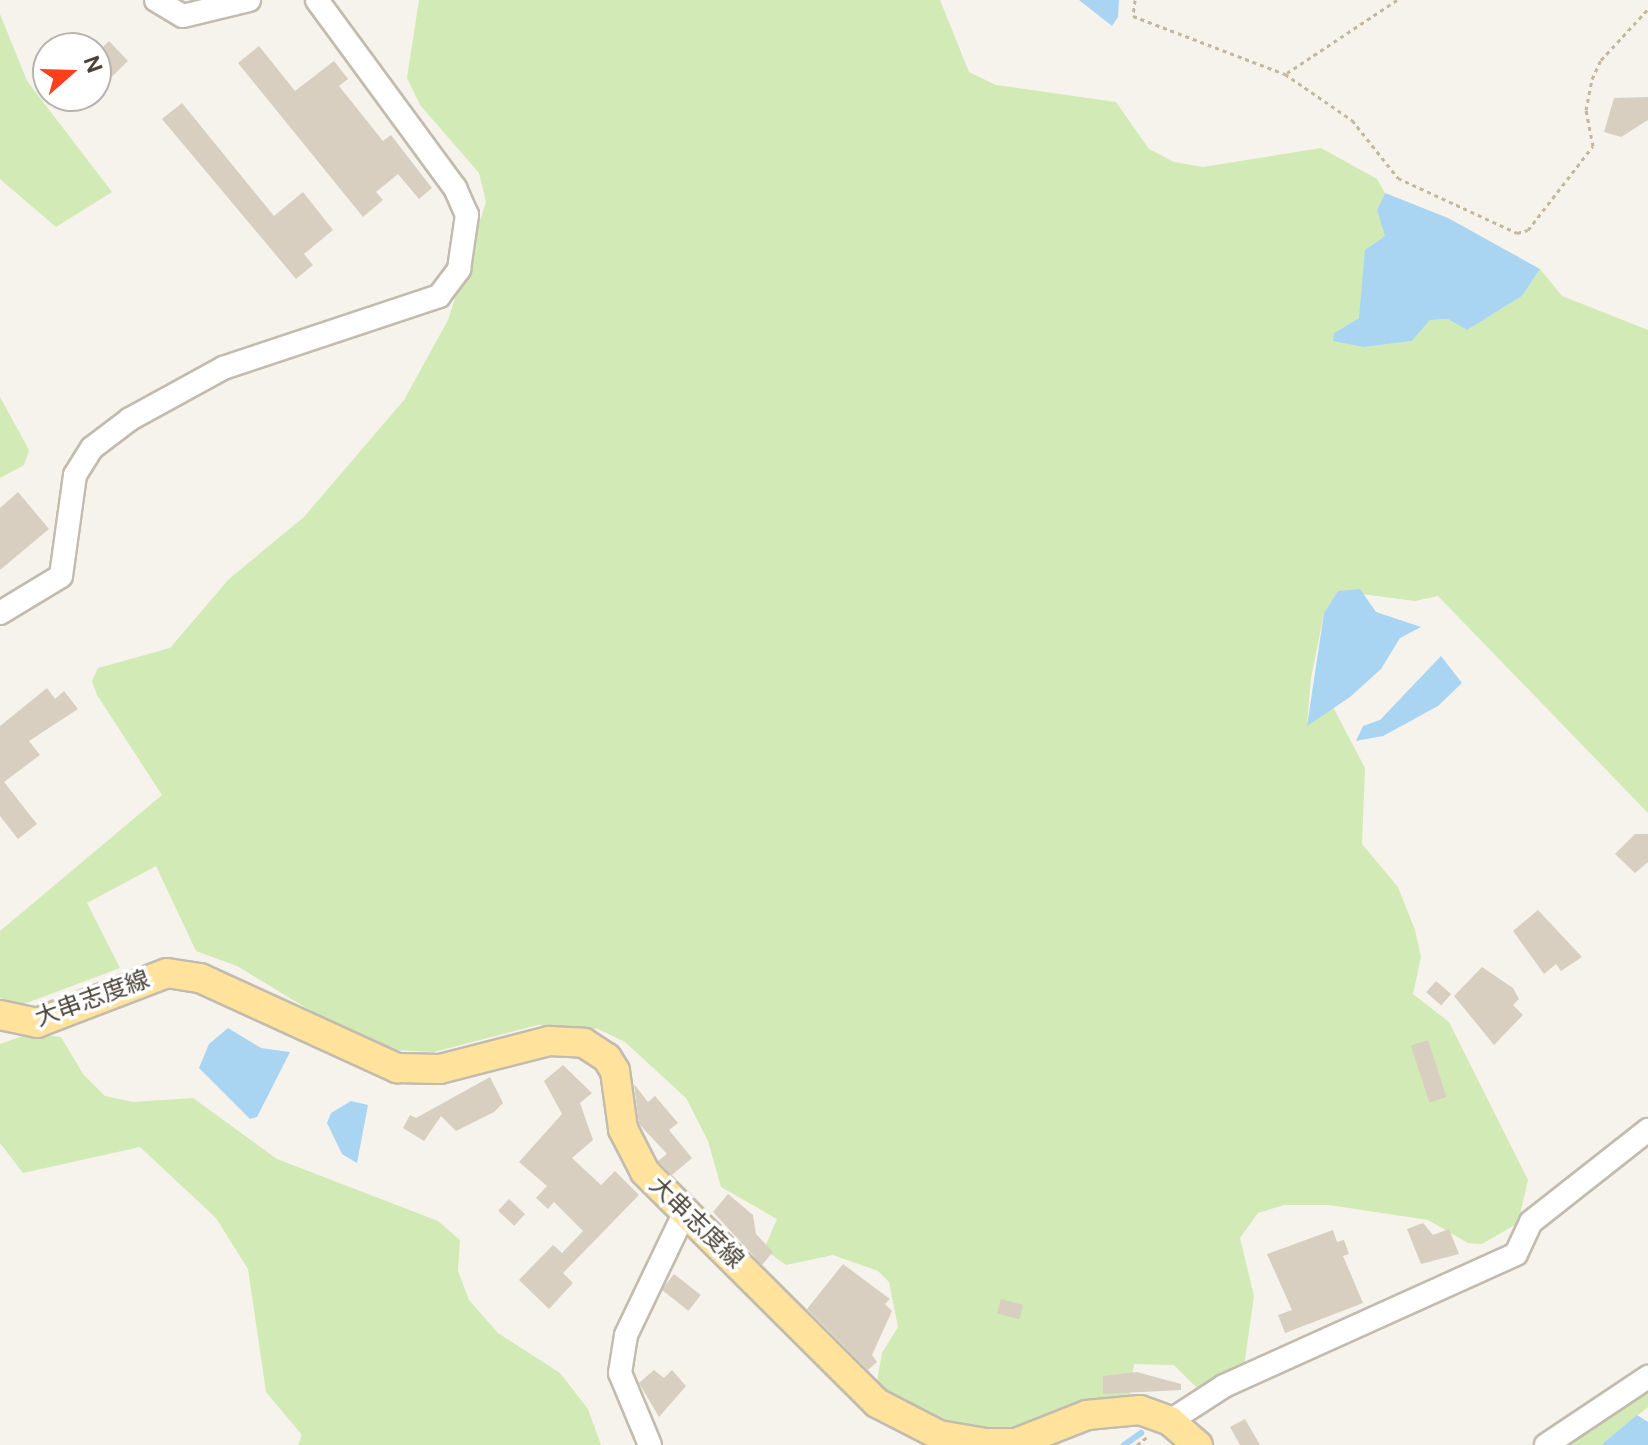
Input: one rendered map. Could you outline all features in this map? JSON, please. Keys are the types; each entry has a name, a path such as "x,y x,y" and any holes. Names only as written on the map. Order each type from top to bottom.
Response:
{"main road":[{"name":"大串志度線","path":"0,1015 37,1023 145,976 167,973 200,978 397,1068 440,1069 523,1045 584,1043 615,1071 633,1152 685,1212 800,1320 849,1377 905,1421 939,1435 1016,1443 1117,1409 1170,1421 1198,1445"}],"street":[{"path":"156,0 183,16 249,0"},
{"path":"0,613 61,576 75,475 92,448 130,419 223,368 439,296 459,269 467,215 455,188 317,0"},
{"path":"1170,1421 1224,1386 1516,1254 1531,1222 1648,1130"},
{"path":"650,1445 620,1373 626,1335 685,1212"},
{"path":"1546,1445 1648,1377"}],"path":[{"path":"1135,0 1133,16 1285,74 1352,120 1398,178 1517,233 1528,230 1593,146 1586,110 1592,79 1601,60 1648,9"},
{"path":"1285,74 1397,0"}],"green space":[{"path":"419,0 940,0 969,72 996,85 1116,102 1149,149 1174,162 1203,167 1321,148 1377,179 1385,193 1377,210 1386,236 1359,318 1334,333 1364,347 1412,341 1430,320 1448,319 1467,330 1522,296 1540,269 1562,296 1648,330 1648,813 1438,596 1415,601 1338,591 1324,613 1311,678 1307,724 1333,707 1365,768 1362,844 1398,887 1415,930 1421,957 1413,994 1449,1022 1528,1180 1518,1223 1482,1244 1468,1243 1428,1220 1329,1205 1284,1205 1258,1213 1240,1238 1254,1296 1244,1367 1199,1390 1174,1365 1134,1364 1130,1395 974,1441 876,1387 882,1353 898,1327 889,1282 878,1271 833,1255 786,1265 764,1249 777,1219 721,1187 708,1141 686,1098 625,1042 598,1029 538,1025 434,1052 374,1049 237,966 196,951 156,866 87,903 120,968 21,1005 0,998 0,931 162,795 97,695 92,681 98,668 170,648 229,579 304,517 404,400 448,320 486,202 479,173 420,105 407,78"},
{"path":"0,14 32,88 32,112 51,112 112,192 56,227 0,179"},
{"path":"0,397 29,450 24,465 0,478"},
{"path":"31,1033 61,1037 83,1074 105,1096 133,1102 193,1098 277,1159 438,1221 460,1240 458,1271 469,1300 498,1333 560,1373 588,1409 601,1445 298,1445 302,1435 266,1392 248,1269 216,1218 140,1147 23,1173 0,1143 0,1044"},
{"path":"1648,1389 1648,1407 1601,1445 1561,1445"}],"water":[{"path":"1079,0 1119,0 1118,17 1112,26"},
{"path":"1385,193 1448,218 1540,269 1522,296 1467,330 1448,319 1430,320 1412,341 1364,347 1333,341 1334,333 1359,318 1365,250 1385,236 1377,210"},
{"path":"1360,589 1376,612 1421,627 1400,638 1381,669 1350,697 1307,726 1324,613 1338,591"},
{"path":"1441,656 1462,683 1438,706 1383,736 1356,741 1363,726 1380,720"},
{"path":"228,1028 261,1048 290,1052 257,1117 250,1119 199,1068 209,1044"},
{"path":"351,1101 368,1105 357,1163 342,1154 327,1123 331,1113"},
{"path":"1637,1415 1648,1422 1648,1445 1601,1445"}],"building":[{"path":"112,44 128,61 112,76"},
{"path":"259,46 295,91 334,61 348,79 339,86 383,141 391,135 432,188 419,199 398,174 376,192 383,200 363,217 238,63"},
{"path":"1648,97 1648,120 1621,137 1604,132 1614,98"},
{"path":"182,103 274,216 303,192 333,230 304,254 313,265 296,279 162,119"},
{"path":"18,492 49,529 0,570 0,508"},
{"path":"47,688 55,699 64,691 78,709 29,741 40,755 4,782 37,824 18,839 0,816 0,726"},
{"path":"1635,834 1648,834 1648,862 1635,873 1615,854"},
{"path":"1538,910 1582,957 1561,971 1556,964 1544,974 1513,931"},
{"path":"1482,967 1513,988 1519,999 1513,1005 1523,1015 1494,1045 1454,996"},
{"path":"1436,981 1451,994 1441,1005 1426,992"},
{"path":"1428,1040 1447,1097 1429,1103 1411,1046"},
{"path":"563,1065 592,1093 580,1103 593,1140 572,1158 601,1185 615,1171 639,1195 563,1273 573,1283 549,1309 519,1280 553,1245 562,1253 583,1231 554,1202 548,1209 536,1198 547,1186 519,1162 562,1114 544,1081"},
{"path":"490,1077 503,1103 494,1112 456,1131 441,1116 424,1141 403,1128 410,1115 416,1118"},
{"path":"634,1084 648,1102 655,1096 678,1123 669,1130 692,1158 672,1175 658,1161 667,1154 639,1124"},
{"path":"728,1194 753,1215 756,1234 773,1252 762,1265 713,1212"},
{"path":"509,1199 525,1214 514,1226 498,1211"},
{"path":"1423,1223 1433,1235 1449,1229 1459,1254 1421,1264 1407,1229"},
{"path":"1333,1230 1337,1242 1344,1240 1349,1254 1343,1256 1363,1303 1285,1333 1278,1315 1292,1310 1267,1254"},
{"path":"843,1264 890,1299 885,1304 892,1311 872,1355 877,1362 868,1370 807,1309"},
{"path":"674,1274 701,1295 688,1311 662,1290"},
{"path":"1001,1299 1023,1305 1019,1319 997,1313"},
{"path":"654,1370 664,1378 672,1370 686,1386 659,1417 639,1383"},
{"path":"1137,1372 1181,1384 1181,1390 1103,1394 1103,1376"},
{"path":"1245,1419 1260,1445 1240,1445 1230,1427"}],"waterway":[{"path":"1124,1445 1141,1433"}]}
